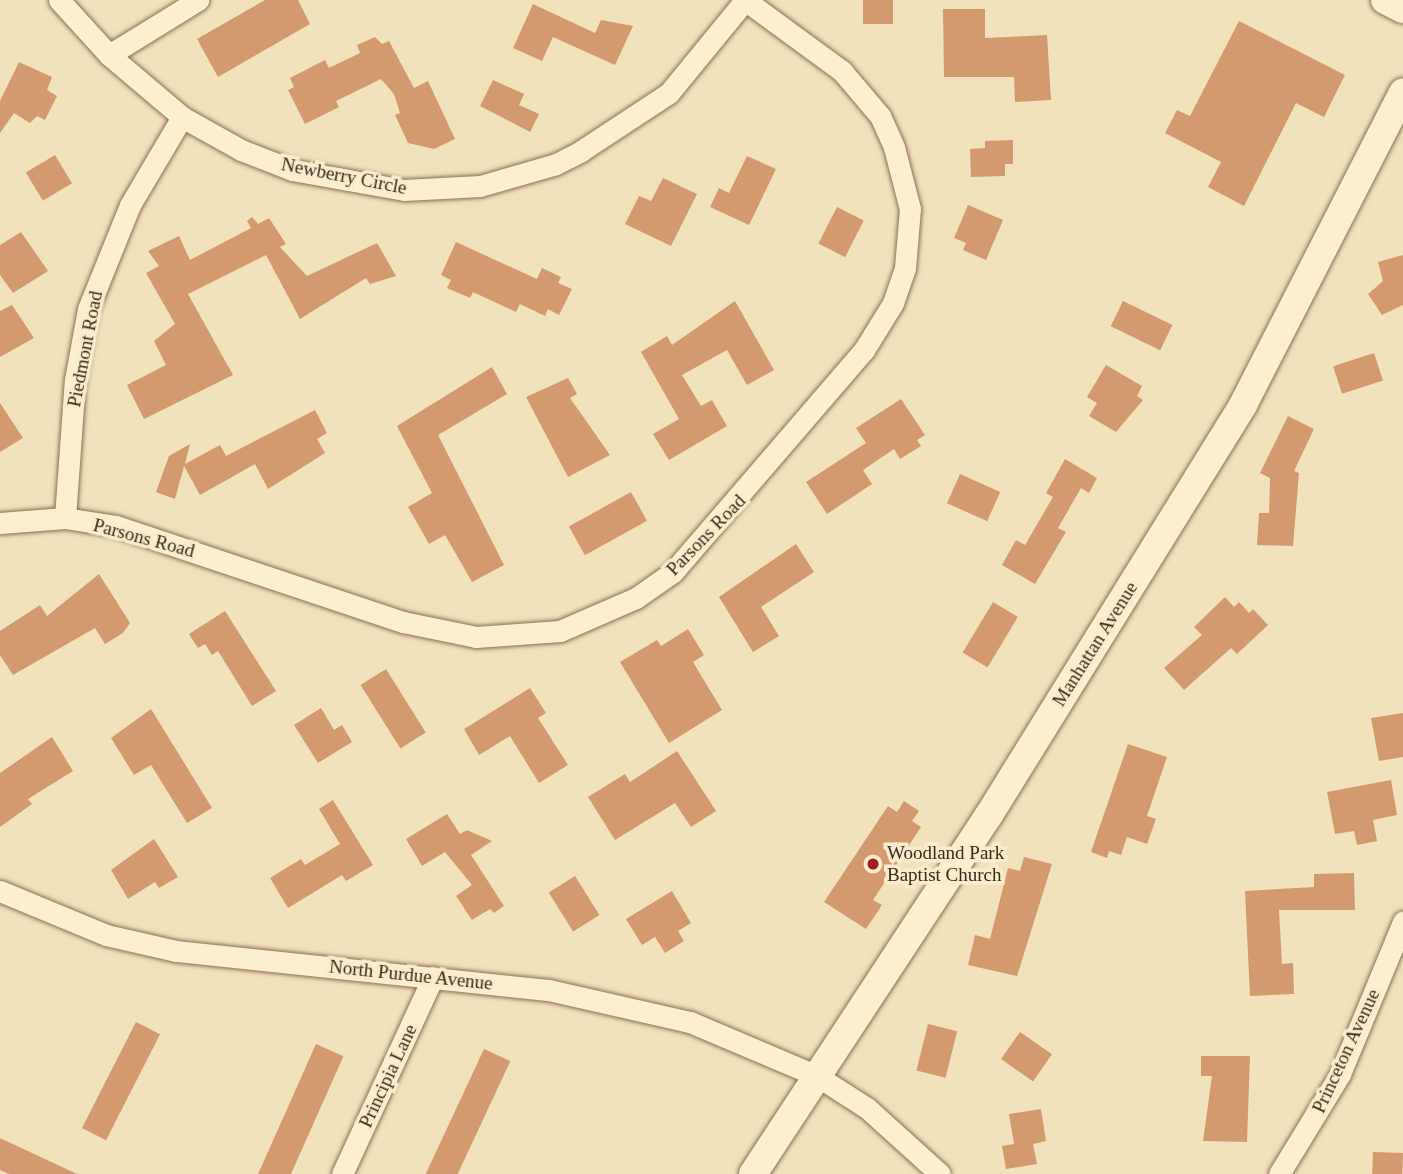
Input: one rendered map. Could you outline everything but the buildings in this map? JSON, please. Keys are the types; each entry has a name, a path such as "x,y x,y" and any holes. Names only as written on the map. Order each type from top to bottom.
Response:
{"street":[{"name":"Newberry Circle","path":"59,0 110,55 182,117 241,150 292,170 404,190 480,186 556,164 628,122 668,93 745,0"},
{"path":"110,55 198,0"},
{"name":"Parsons Road","path":"0,523 65,518 162,539 403,622 475,637 560,631 636,598 673,572 864,350 893,303 905,268 909,209 894,147 880,116 842,71 745,0"},
{"path":"1385,0 1403,9"},
{"name":"Manhattan Avenue","path":"753,1174 989,815 1243,405 1403,93"},
{"name":"Piedmont Road","path":"65,518 75,380 88,309 130,205 182,117"},
{"name":"North Purdue Avenue","path":"0,891 106,935 176,951 549,990 691,1022 817,1076 867,1108 940,1174"},
{"name":"Princeton Avenue","path":"1279,1174 1340,1074 1403,922"},
{"name":"Principia Lane","path":"342,1174 433,977"}],"place":[{"name":"Woodland Park Baptist Church","path":"873,864"}]}
